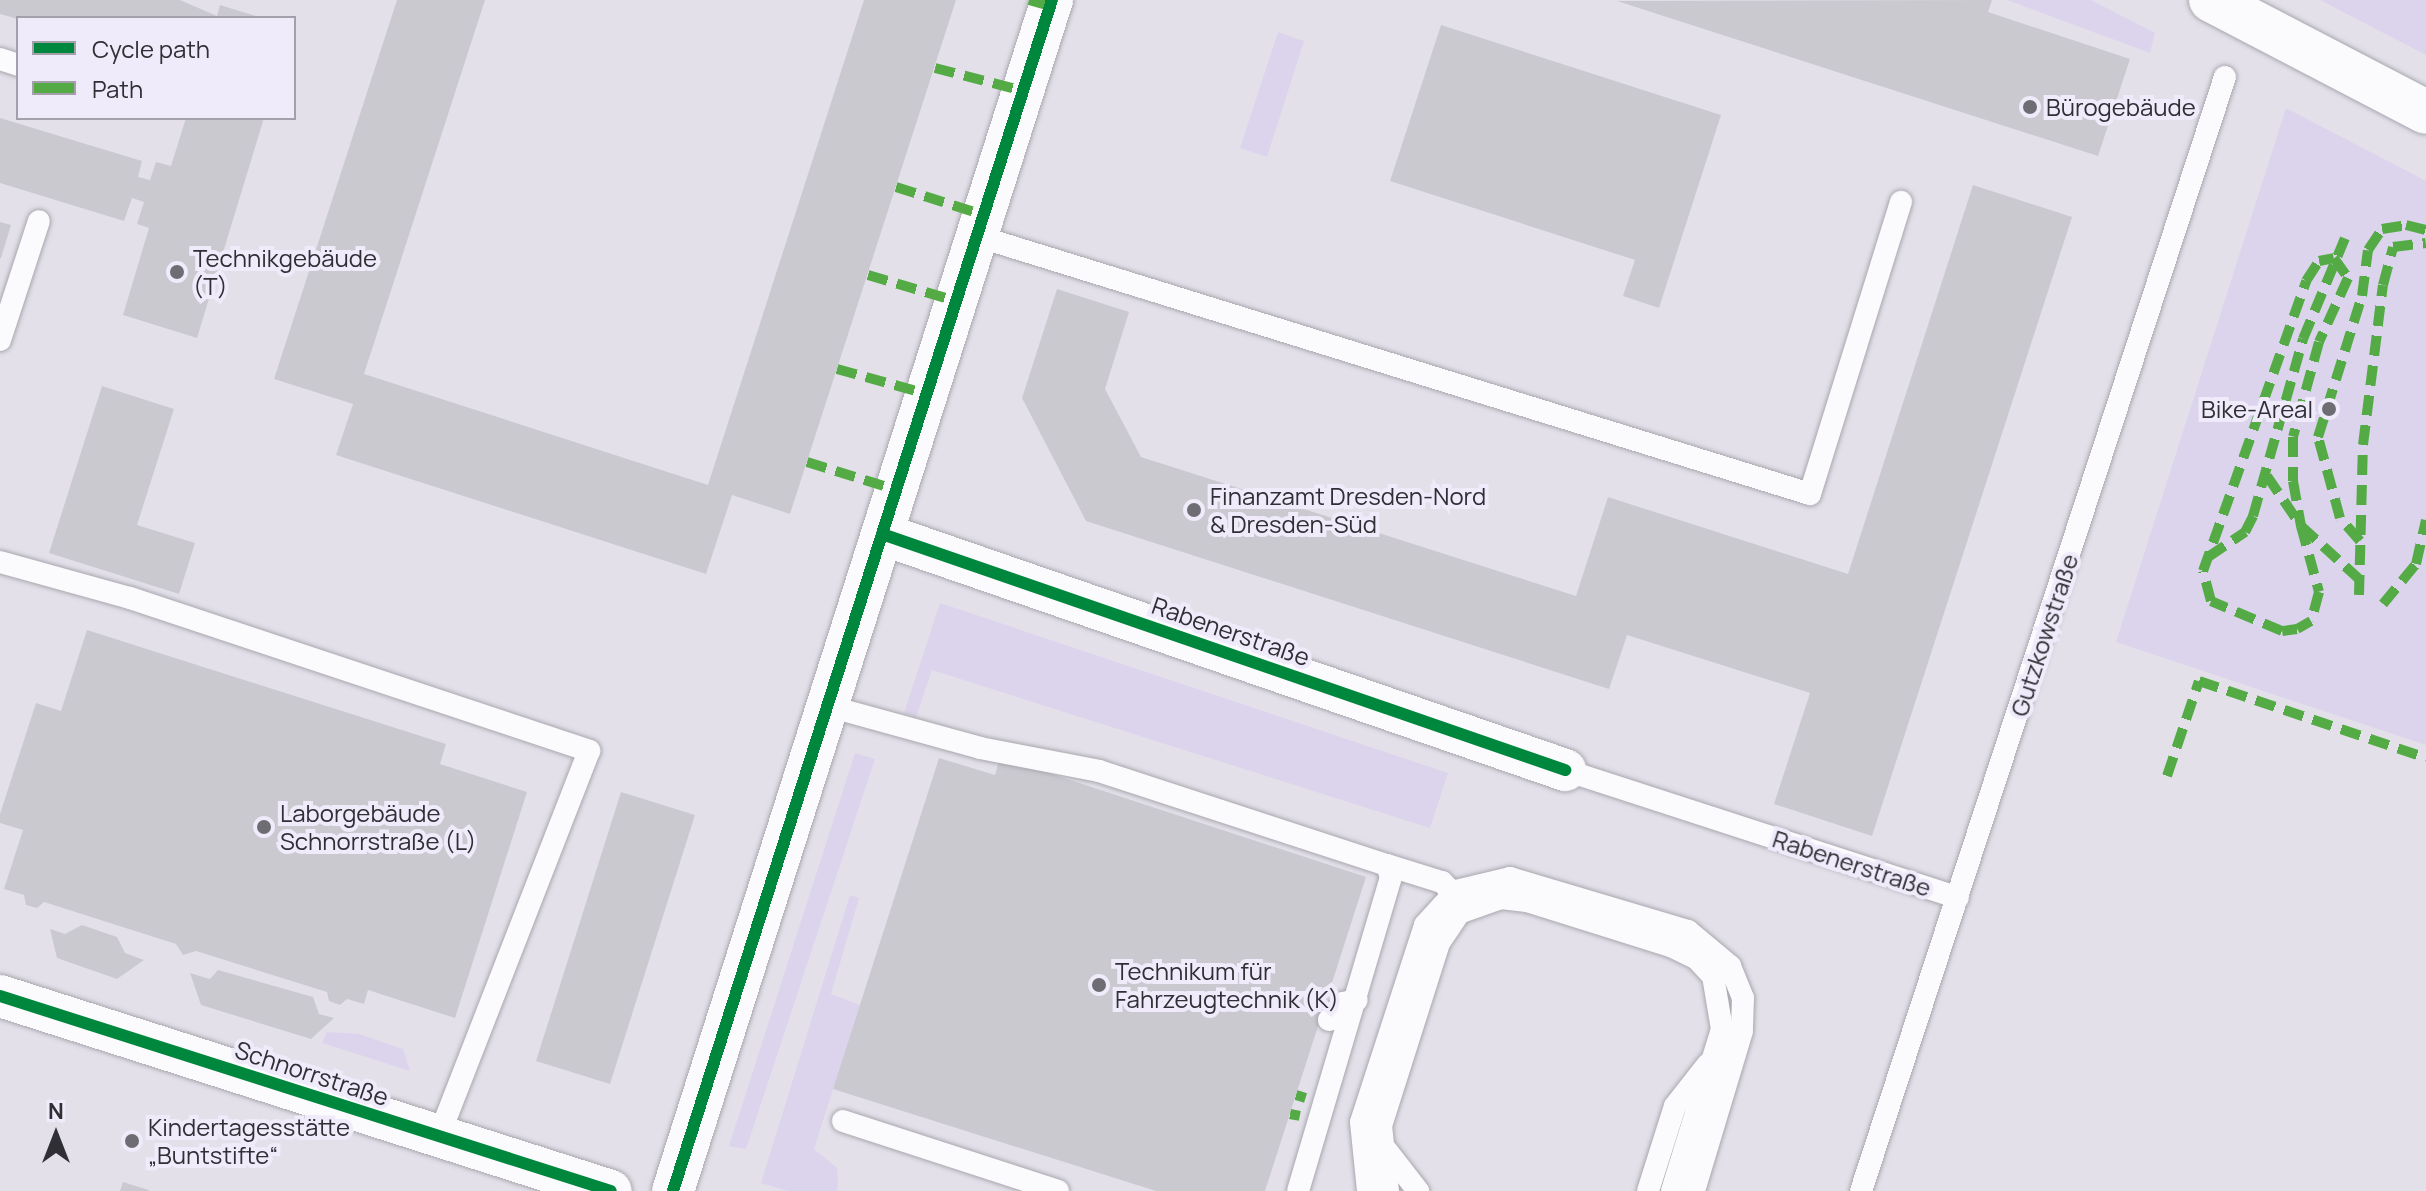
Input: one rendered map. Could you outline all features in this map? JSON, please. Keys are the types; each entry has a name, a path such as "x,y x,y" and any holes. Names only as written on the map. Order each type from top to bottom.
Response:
{"main road":[{"path":"2211,0 2426,112"}],"street":[{"path":"673,1191 1052,0"},
{"name":"Rabenerstraße","path":"882,534 1565,770"},
{"name":"Schnorrstraße","path":"0,996 611,1191"}],"lane":[{"name":"Gutzkowstraße","path":"1861,1191 2225,77"},
{"path":"977,236 1810,494 1901,202"},
{"path":"0,340 39,221"},
{"path":"0,562 130,598 589,751 439,1136"},
{"path":"828,706 980,748 1099,771 1387,865 1461,900 1501,898 1527,901 1688,953 1708,970 1721,993 1718,1047 1672,1191"},
{"name":"Rabenerstraße","path":"1565,770 1958,898"},
{"path":"1298,1191 1391,877 1387,865"},
{"path":"1368,1191 1361,1122 1420,935 1430,915 1461,900 1488,880 1532,881 1688,931 1724,957 1743,998 1742,1031 1694,1191"},
{"path":"1388,1191 1381,1136 1439,943 1461,900"},
{"path":"1329,1020 1343,1003 1357,1000"},
{"path":"1648,1191 1675,1106 1718,1047"},
{"path":"843,1121 1058,1191"},
{"path":"1381,1136 1418,1191"}],"shaded area":[{"path":"2007,0 2091,0 2155,33 2150,53"},
{"path":"2320,0 2426,0 2426,55"},
{"path":"1278,32 1304,41 1267,157 1240,148"},
{"name":"Bike-Areal","path":"2286,108 2426,181 2426,745 2116,642"},
{"path":"940,603 1448,773 1430,828 932,670 916,717 904,713"},
{"path":"855,753 875,759 746,1149 729,1146"},
{"path":"850,895 859,898 831,994 860,1005 814,1149 837,1168 837,1191 788,1191 761,1183"},
{"path":"327,1032 359,1034 403,1049 410,1071 322,1043"}],"building":[{"path":"0,0 180,0 217,16 16,16 16,18 0,14"},
{"path":"397,0 485,0 364,374 708,485 864,0 956,0 790,514 732,495 706,574 336,455 353,404 274,379"},
{"name":"Bürogebäude","path":"1992,0 1988,12 2130,59 2098,156 1617,1"},
{"path":"220,5 256,16 217,16"},
{"path":"1441,25 1721,115 1659,308 1623,296 1635,260 1390,181"},
{"name":"Technikgebäude (T)","path":"0,118 142,161 138,177 150,180 156,162 171,166 185,120 263,120 197,338 123,315 149,228 137,224 144,202 132,198 124,221 0,183"},
{"name":"Finanzamt Dresden-Nord & Dresden-Süd","path":"1973,185 2072,217 1872,836 1774,804 1810,693 1627,635 1609,689 1086,521 1022,398 1057,289 1129,312 1105,389 1141,457 1576,596 1608,497 1848,574"},
{"path":"0,222 11,225 1,258 0,258"},
{"path":"102,386 174,409 137,525 195,543 179,594 49,553"},
{"name":"Laborgebäude Schnorrstraße (L)","path":"87,630 446,744 440,764 527,792 455,1018 368,990 364,1004 347,999 340,1005 329,1001 327,992 196,951 183,955 176,944 44,902 37,908 26,905 24,895 4,889 23,830 0,823 0,814 36,703 61,711"},
{"name":"Technikum für Fahrzeugtechnik (K)","path":"1000,757 1366,877 1265,1191 1156,1191 833,1089 939,758 995,775"},
{"path":"621,792 695,815 610,1084 536,1061"},
{"path":"82,925 117,937 125,953 144,960 117,979 57,958 50,929 65,934"},
{"path":"218,970 313,997 319,1014 334,1018 311,1039 201,1005 190,973 210,979"},
{"path":"123,1182 149,1190 149,1191 120,1191"}],"marked path":[{"path":"1029,0 1050,6"},
{"path":"935,68 1023,91"},
{"path":"896,187 984,215"},
{"path":"2360,541 2340,518 2318,437 2362,296 2368,250 2382,229 2406,225 2426,230"},
{"path":"2208,557 2245,532 2253,516 2303,339 2345,238"},
{"path":"2359,595 2363,445 2383,285 2393,247 2426,243"},
{"path":"2267,476 2301,526 2319,592 2311,621 2297,629 2282,631 2211,601 2203,571 2306,281 2319,261 2334,258 2348,278 2319,342 2293,437 2293,481 2301,526 2359,579"},
{"path":"868,275 956,301"},
{"path":"837,369 927,394"},
{"path":"807,462 897,490"},
{"path":"2383,604 2416,564 2426,520"},
{"path":"2167,776 2199,681 2426,758"},
{"path":"1296,1095 1306,1098"},
{"path":"1290,1114 1300,1116"}],"cycle path":[{"path":"673,1191 1052,0"},
{"path":"882,534 1565,770"},
{"path":"0,996 611,1191"}],"place":[{"name":"Bürogebäude","path":"2030,107"},
{"name":"Technikgebäude (T)","path":"177,272"},
{"name":"Bike-Areal","path":"2329,409"},
{"name":"Finanzamt Dresden-Nord & Dresden-Süd","path":"1194,510"},
{"name":"Laborgebäude Schnorrstraße (L)","path":"264,827"},
{"name":"Technikum für Fahrzeugtechnik (K)","path":"1099,985"},
{"name":"Kindertagesstätte „Buntstifte“","path":"132,1141"}]}
